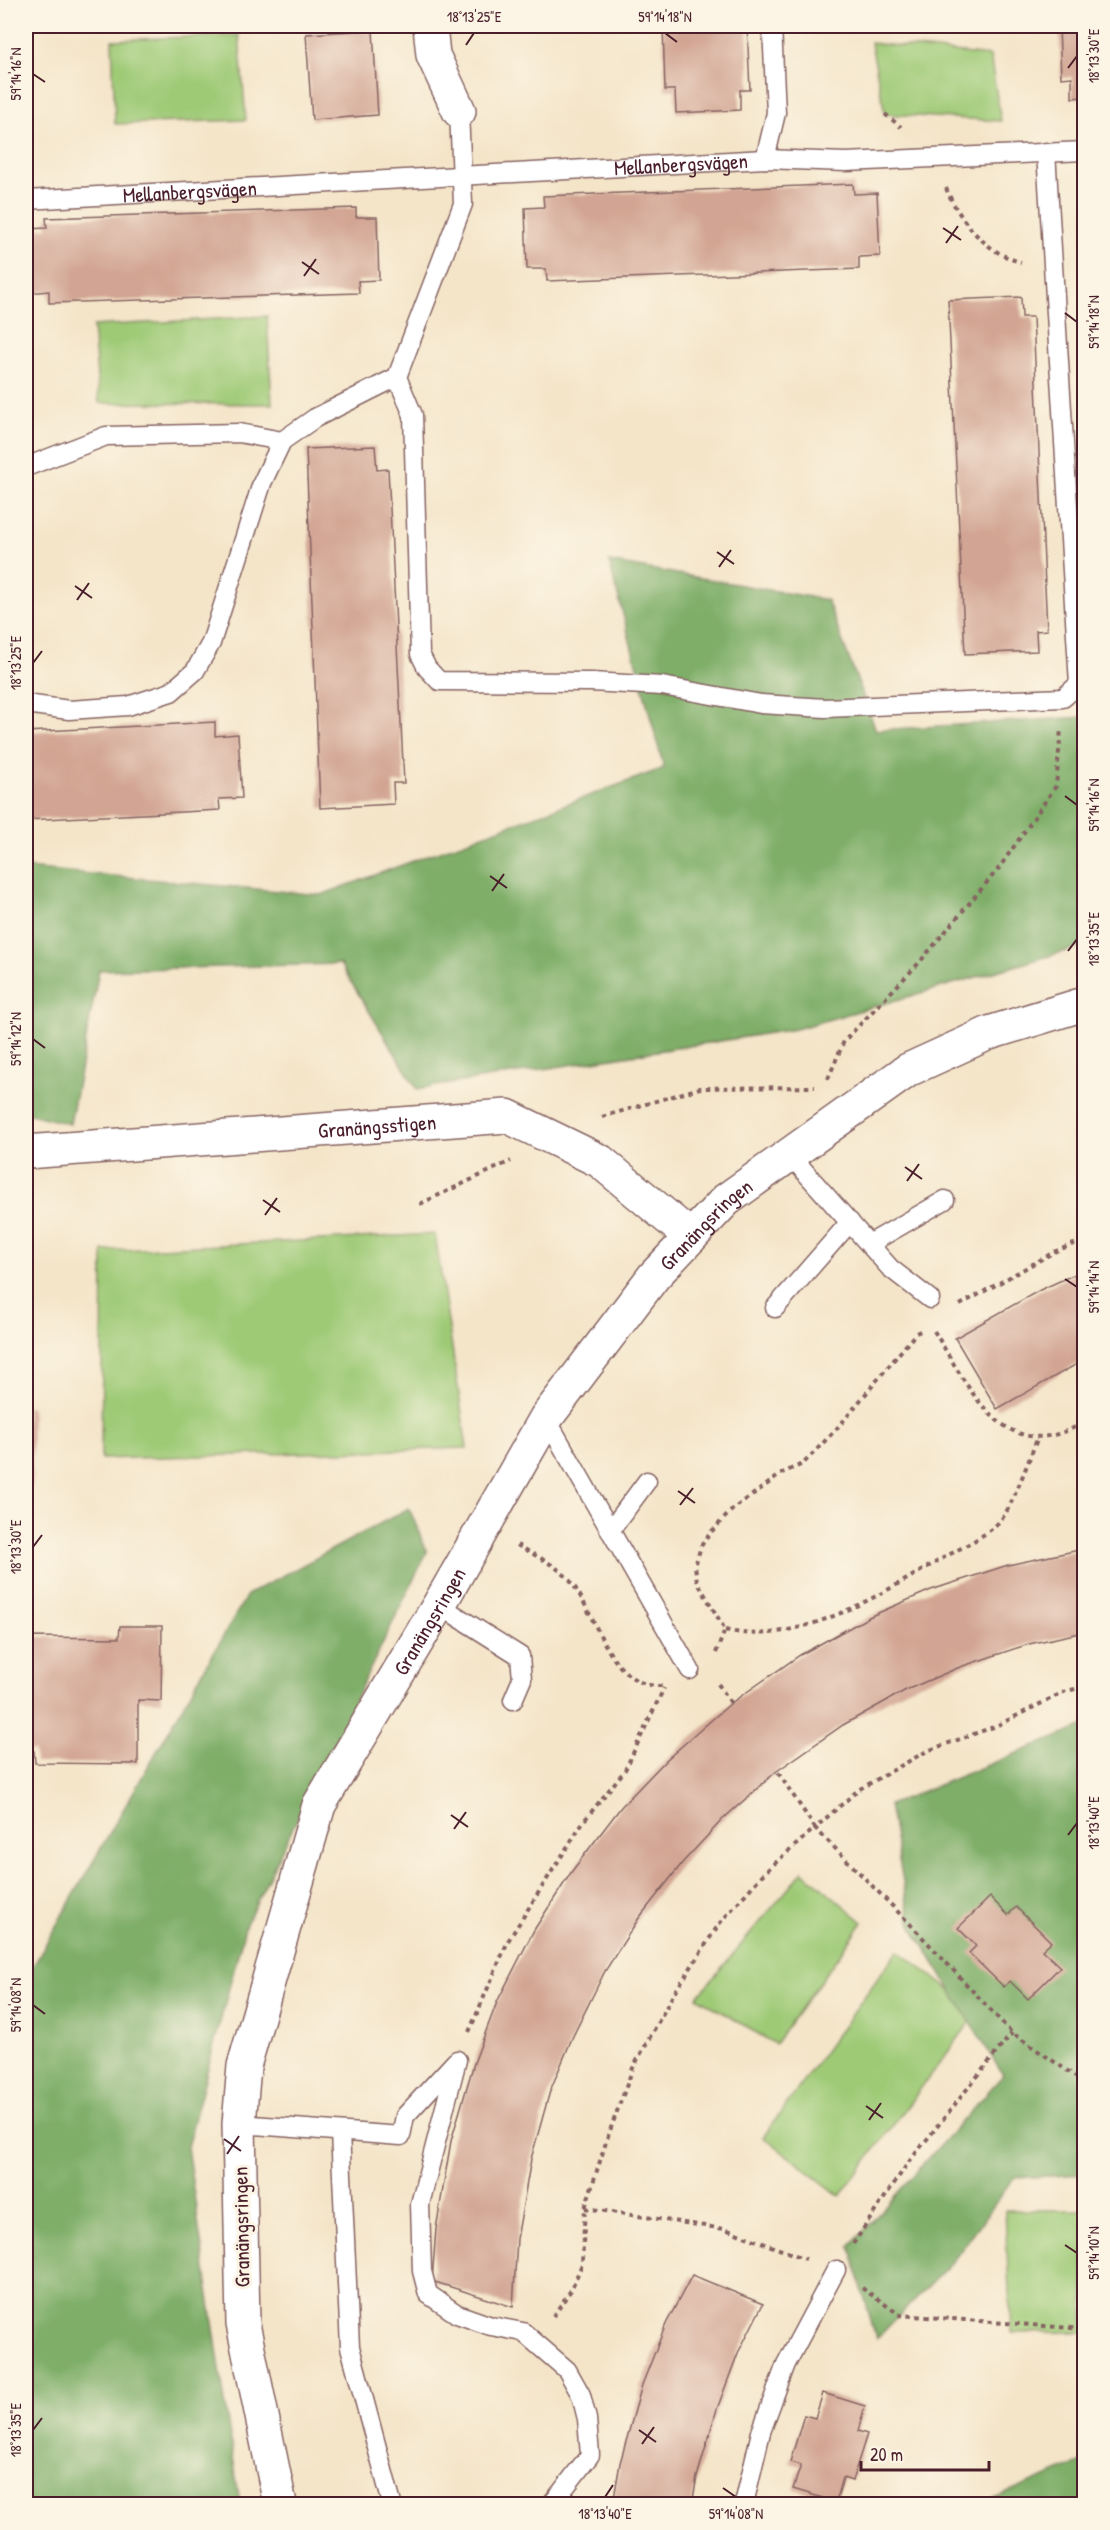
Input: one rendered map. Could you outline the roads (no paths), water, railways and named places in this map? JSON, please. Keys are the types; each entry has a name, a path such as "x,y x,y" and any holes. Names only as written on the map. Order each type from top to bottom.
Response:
{"street":[{"path":"430,26 433,55 459,111"},
{"name":"Granängsringen","path":"280,2505 243,2324 239,2124 243,2066 319,1805 439,1605 546,1418 654,1276 726,1200 908,1070 989,1032 1084,1004"},
{"name":"Granängsstigen","path":"26,1152 507,1116 600,1161 692,1237"}],"lane":[{"name":"Mellanbergsvägen","path":"26,200 765,159 776,113 772,26"},
{"path":"26,704 69,710 128,706 171,692 195,671 211,643 262,483 282,441 315,418 397,377 463,204 459,111"},
{"path":"765,159 846,162 1084,151"},
{"path":"397,377 413,415 420,654 427,668 439,681 591,682 662,686 761,704 825,708 1063,698 1079,684 1077,547 1053,270 1046,152"},
{"path":"26,467 106,436 239,434 282,441"},
{"path":"790,1155 890,1268 930,1299"},
{"path":"869,1244 945,1200"},
{"path":"775,1308 850,1222"},
{"path":"546,1418 690,1670"},
{"path":"610,1531 647,1481"},
{"path":"439,1605 520,1656 522,1679 513,1700"},
{"path":"239,2124 401,2136 405,2116 457,2060 420,2204 422,2271 428,2294 457,2314 491,2326 523,2332 567,2370 580,2395 587,2420 590,2456 552,2505"},
{"path":"340,2132 350,2347 392,2505"},
{"path":"744,2505 761,2432 786,2364 836,2270"}]}
